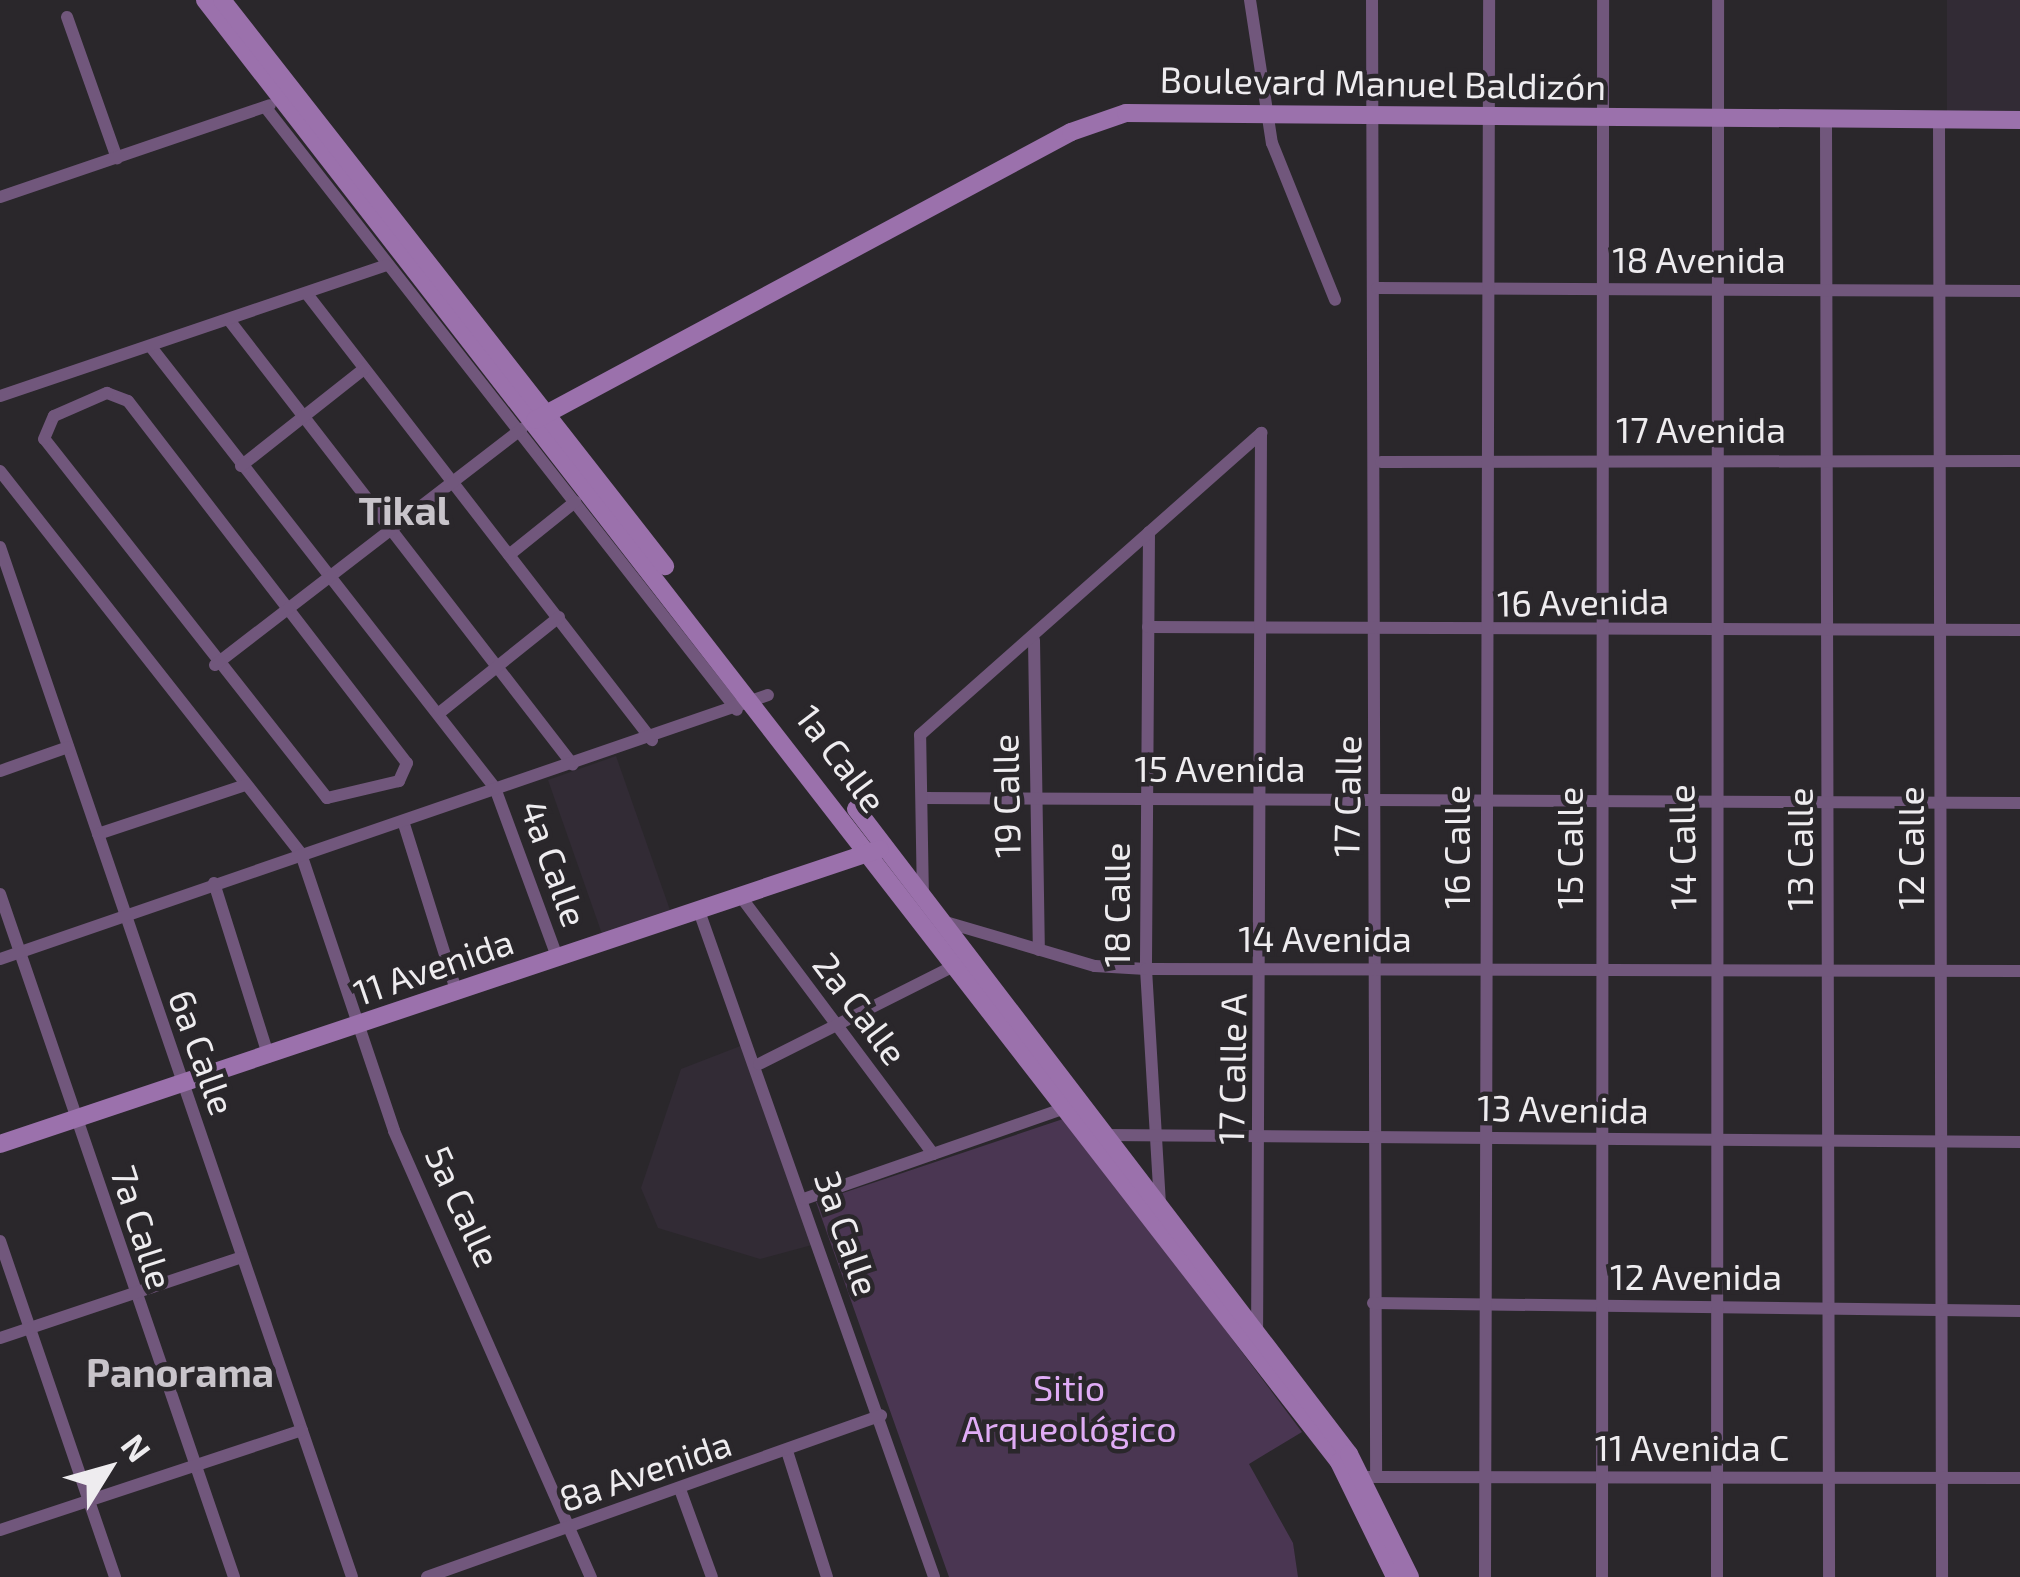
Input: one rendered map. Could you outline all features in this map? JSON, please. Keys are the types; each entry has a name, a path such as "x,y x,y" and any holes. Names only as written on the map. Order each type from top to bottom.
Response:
{"main road":[{"name":"1a Calle","path":"205,0 280,100 350,177 533,422 763,699 1069,1107 1344,1458 1395,1577"},
{"name":"1a Calle","path":"222,0 280,100"},
{"name":"Boulevard Manuel Baldizón","path":"533,422 1100,120 1156,109 1268,117 2020,120"},
{"name":"1a Calle","path":"350,177 464,336 488,356"},
{"path":"435,328 464,336"},
{"name":"11 Avenida","path":"0,1144 879,849"},
{"name":"1a Calle","path":"921,907 945,922 1160,1206 1252,1337"},
{"name":"1a Calle","path":"1344,1458 1370,1477 1410,1577"}],"street":[{"path":"1250,0 1268,117 1334,300"},
{"path":"1372,0 1374,117"},
{"path":"1489,0 1489,116"},
{"path":"1602,118 1603,0"},
{"path":"1718,0 1718,117"},
{"path":"68,17 117,158"},
{"path":"0,179 3,196 280,100"},
{"name":"1a Calle","path":"280,100 386,265 435,328 533,422 575,502 737,710"},
{"name":"16 Calle","path":"1485,1577 1489,116"},
{"name":"17 Calle","path":"1370,1477 1381,462 1374,117"},
{"name":"14 Calle","path":"1717,1577 1710,798 1718,117"},
{"name":"15 Calle","path":"1602,118 1602,1577"},
{"name":"12 Calle","path":"1939,119 1945,460 1939,806 1944,1144 1942,1577"},
{"name":"13 Calle","path":"1826,120 1830,290 1829,1577"},
{"path":"0,396 386,265"},
{"name":"18 Avenida","path":"1377,288 2020,291"},
{"path":"307,294 652,740"},
{"path":"230,320 572,765"},
{"name":"4a Calle","path":"152,347 496,788 558,959"},
{"path":"242,466 364,369"},
{"path":"107,393 128,401 407,763 400,781 333,802 215,665 44,439 46,422 107,393"},
{"path":"215,665 533,422"},
{"name":"17 Calle A","path":"1149,532 1261,433 1262,966 1252,1337"},
{"name":"17 Avenida","path":"1381,462 1486,455 2020,461"},
{"path":"0,471 301,854"},
{"path":"509,555 575,502"},
{"path":"921,907 924,798 920,735 1034,640 1149,532"},
{"name":"18 Calle","path":"1149,532 1146,969 1150,1134 1160,1206"},
{"name":"6a Calle","path":"0,547 352,1577"},
{"path":"438,714 559,617"},
{"name":"16 Avenida","path":"1148,627 1379,634 1713,628 2020,630"},
{"name":"19 Calle","path":"1034,640 1039,950"},
{"path":"0,959 124,910 652,740 763,699"},
{"path":"0,771 68,747"},
{"path":"98,834 245,785"},
{"name":"15 Avenida","path":"924,798 2020,803"},
{"path":"403,821 457,993"},
{"name":"5a Calle","path":"301,854 356,1027 574,1527 591,1577"},
{"path":"214,883 269,1057"},
{"name":"7a Calle","path":"0,894 132,1294 234,1577"},
{"name":"2a Calle","path":"741,897 933,1154"},
{"name":"3a Calle","path":"699,911 759,1064 934,1577"},
{"name":"14 Avenida","path":"945,922 1039,950 1146,969 1599,963 2020,971"},
{"path":"759,1064 959,963"},
{"path":"804,1199 1069,1107"},
{"name":"13 Avenida","path":"1105,1135 2020,1142"},
{"path":"0,1240 116,1577"},
{"path":"0,1338 242,1257"},
{"name":"12 Avenida","path":"1373,1304 2020,1311"},
{"name":"8a Avenida","path":"427,1577 469,1570 881,1415"},
{"path":"0,1530 302,1430"},
{"path":"787,1451 827,1577"},
{"name":"11 Avenida C","path":"1370,1477 2020,1478"},
{"path":"681,1492 712,1577"}],"shaded area":[{"path":"1947,0 2020,0 2020,113 1947,111"},
{"path":"616,756 670,910 602,934 548,780"},
{"path":"743,1045 812,1245 760,1259 658,1228 641,1188 681,1069"}],"green space":[{"name":"Sitio Arqueológico","path":"1066,1118 1302,1432 1249,1464 1293,1543 1298,1577 949,1577 816,1202"}],"district":[{"name":"Tikal","path":"404,510"},
{"name":"Panorama","path":"180,1372"}]}
